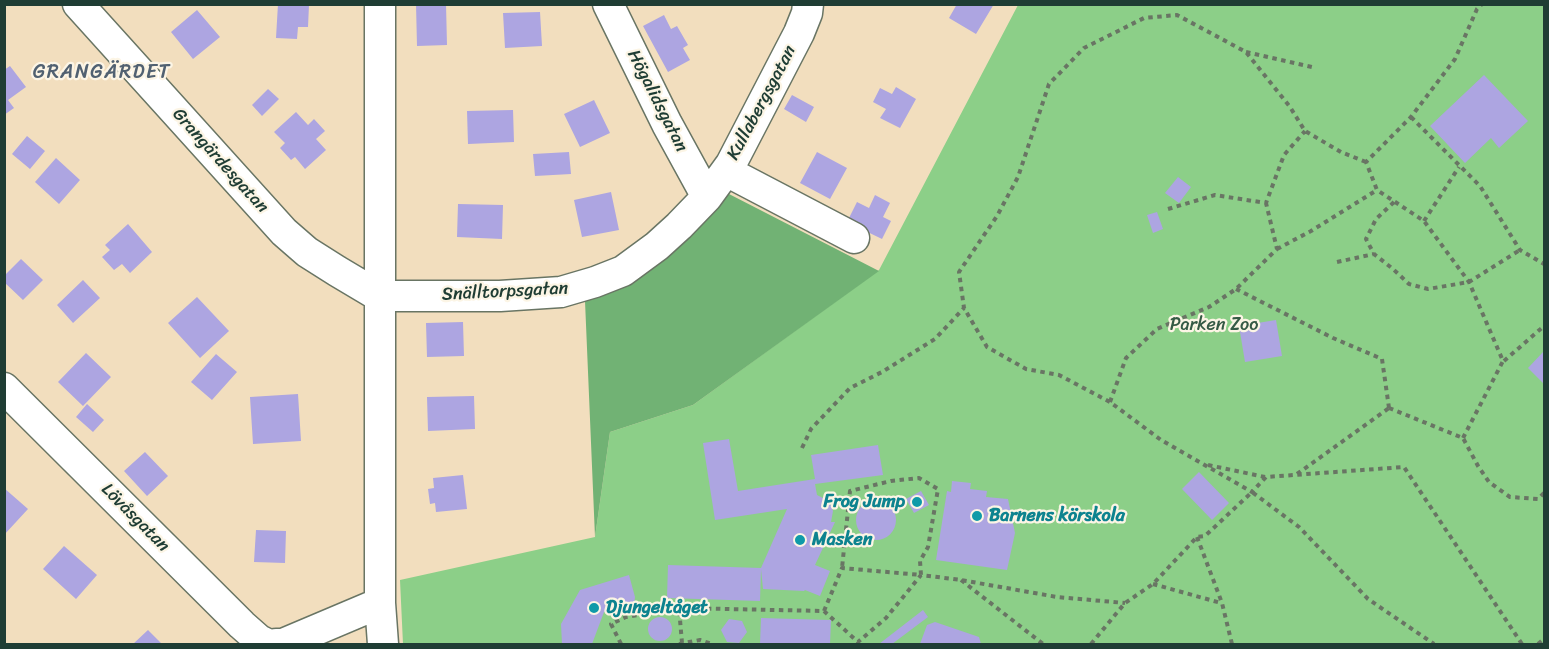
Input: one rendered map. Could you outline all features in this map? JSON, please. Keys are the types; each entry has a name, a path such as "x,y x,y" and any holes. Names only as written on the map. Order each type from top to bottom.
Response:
{"street":[{"name":"Grangärdesgatan","path":"78,4 284,232 307,252 380,296"},
{"path":"380,4 380,603 383,645"},
{"name":"Högalidsgatan","path":"608,4 667,124 707,197"},
{"name":"Kullabergsgatan","path":"707,197 726,171 799,33 808,4"},
{"path":"726,171 854,238"},
{"name":"Snälltorpsgatan","path":"380,296 500,296 561,292 595,282 623,271 657,246 707,197"},
{"name":"Lövåsgatan","path":"4,388 242,625 267,645"},
{"path":"276,645 380,603"}],"path":[{"path":"1366,162 1411,117 1455,60 1477,9 1482,4"},
{"path":"1316,68 1246,52 1177,15 1143,18 1084,48 1049,84 1018,177 997,216 959,272 964,308 987,347 1026,369 1059,375 1110,402 1161,440 1252,492 1299,527 1368,600 1434,645"},
{"path":"1246,52 1290,107 1305,131 1341,153 1366,162 1377,190 1424,222 1469,282 1503,361"},
{"path":"1411,117 1480,186 1520,250 1545,264"},
{"path":"1277,249 1266,203 1284,155 1305,131"},
{"path":"1424,222 1459,167"},
{"path":"1110,402 1126,358 1157,329 1209,307 1236,289 1277,249 1377,190"},
{"path":"1168,209 1215,195 1266,203"},
{"path":"1394,202 1376,219 1366,239 1374,254 1409,284 1428,289 1469,282 1520,250"},
{"path":"1337,262 1374,254"},
{"path":"1236,289 1333,338 1383,359 1389,408"},
{"path":"802,448 811,429 850,388 882,372 935,339 964,308"},
{"path":"1463,438 1503,361 1545,326"},
{"path":"1389,408 1463,438 1489,482 1510,497 1538,499 1545,493"},
{"path":"1295,476 1389,408"},
{"path":"1202,463 1266,477 1404,467 1522,645"},
{"path":"1091,645 1125,603 1153,584 1197,537 1205,536 1266,477"},
{"path":"621,645 611,624 626,618 678,608 824,611 857,643 886,618 921,575 921,561 928,547 938,489 919,478 891,481 850,491 842,568 824,611"},
{"path":"1197,537 1222,603 1232,645"},
{"path":"842,568 921,575 1058,597 1125,603"},
{"path":"961,580 1043,645"},
{"path":"1153,584 1222,603"},
{"path":"678,608 681,644 700,640 712,645"},
{"path":"1538,645 1545,639"}],"green space":[{"name":"Parken Zoo","path":"1018,5 1544,5 1544,644 403,644 400,580 595,537 610,432 693,405 879,270"},
{"path":"729,194 879,271 693,405 610,432 595,537 585,301 658,259"}],"building":[{"path":"278,4 309,5 308,27 298,27 297,39 276,38"},
{"path":"416,4 446,4 447,45 417,46"},
{"path":"957,4 994,4 976,34 949,18"},
{"path":"197,10 220,37 193,59 171,32"},
{"path":"540,12 542,46 505,48 503,13"},
{"path":"664,15 671,29 677,26 688,45 683,48 690,60 668,72 643,26"},
{"path":"10,66 26,87 8,100 14,108 4,115 4,70"},
{"path":"1484,75 1528,121 1499,148 1491,138 1465,163 1430,126"},
{"path":"896,87 916,99 900,128 880,118 886,109 873,102 880,88 892,94"},
{"path":"268,89 279,99 262,116 252,105"},
{"path":"792,95 814,107 806,122 784,109"},
{"path":"594,100 610,133 580,147 564,114"},
{"path":"513,110 514,142 468,144 467,111"},
{"path":"296,112 308,125 314,119 325,131 316,139 326,150 305,169 295,157 291,160 280,148 285,143 274,132"},
{"path":"27,136 45,151 30,169 12,154"},
{"path":"569,152 571,174 535,176 533,154"},
{"path":"817,152 847,168 830,199 800,183"},
{"path":"56,158 80,180 59,204 35,182"},
{"path":"1178,177 1191,187 1179,203 1165,193"},
{"path":"611,192 619,230 582,237 574,200"},
{"path":"875,195 890,203 883,217 891,221 882,239 847,222 857,202 869,208"},
{"path":"458,204 503,205 502,239 457,237"},
{"path":"1157,212 1163,229 1153,233 1147,215"},
{"path":"128,224 152,252 130,273 122,264 114,270 102,257 110,250 105,245"},
{"path":"21,259 43,280 23,300 4,282 4,276"},
{"path":"83,280 100,298 73,323 57,305"},
{"path":"197,297 229,331 200,358 168,323"},
{"path":"1276,320 1282,356 1245,362 1239,326"},
{"path":"463,322 464,356 427,357 426,323"},
{"path":"1544,351 1544,384 1528,368"},
{"path":"86,353 111,377 83,406 58,382"},
{"path":"216,354 237,372 212,400 191,382"},
{"path":"298,394 301,441 253,444 250,397"},
{"path":"474,396 475,429 428,431 427,397"},
{"path":"87,404 104,420 93,432 76,417"},
{"path":"729,439 738,491 815,479 811,455 878,445 883,475 815,484 817,495 829,501 833,511 831,522 835,522 815,565 830,571 820,596 805,590 763,589 761,569 760,601 667,598 668,565 761,568 787,509 715,520 703,443"},
{"path":"145,452 168,476 147,496 124,471"},
{"path":"1199,472 1229,503 1212,520 1182,489"},
{"path":"463,475 467,509 436,512 435,503 430,504 428,489 434,488 433,478"},
{"name":"Barnens körskola","path":"952,481 971,483 970,489 987,491 986,497 1008,499 1015,533 1007,570 936,560 947,491 951,492"},
{"path":"4,488 28,509 4,535"},
{"name":"Frog Jump","path":"921,491 929,505 914,513 906,499"},
{"path":"876,500 884,501 890,506 895,512 895,528 890,534 884,539 876,540 868,539 862,534 857,528 856,520 857,512 862,506 868,501"},
{"path":"256,530 286,531 285,563 254,562"},
{"path":"64,546 97,575 76,599 43,569"},
{"name":"Djungeltåget","path":"629,575 635,597 634,604 604,612 592,644 562,644 561,624 580,590"},
{"path":"923,610 928,617 892,644 879,644"},
{"path":"660,617 669,620 672,629 669,638 660,641 651,638 648,629 651,620"},
{"path":"761,618 831,620 830,644 760,644"},
{"path":"729,619 742,621 747,632 739,643 727,642 721,630"},
{"path":"935,622 979,637 981,644 920,644 927,625"},
{"path":"148,630 162,644 133,644"}],"place":[{"name":"Frog Jump","path":"917,502"},
{"name":"Barnens körskola","path":"977,516"},
{"name":"Masken","path":"800,540"},
{"name":"Djungeltåget","path":"594,608"}],"district":[{"name":"GRANGÄRDET","path":"102,73"}]}
